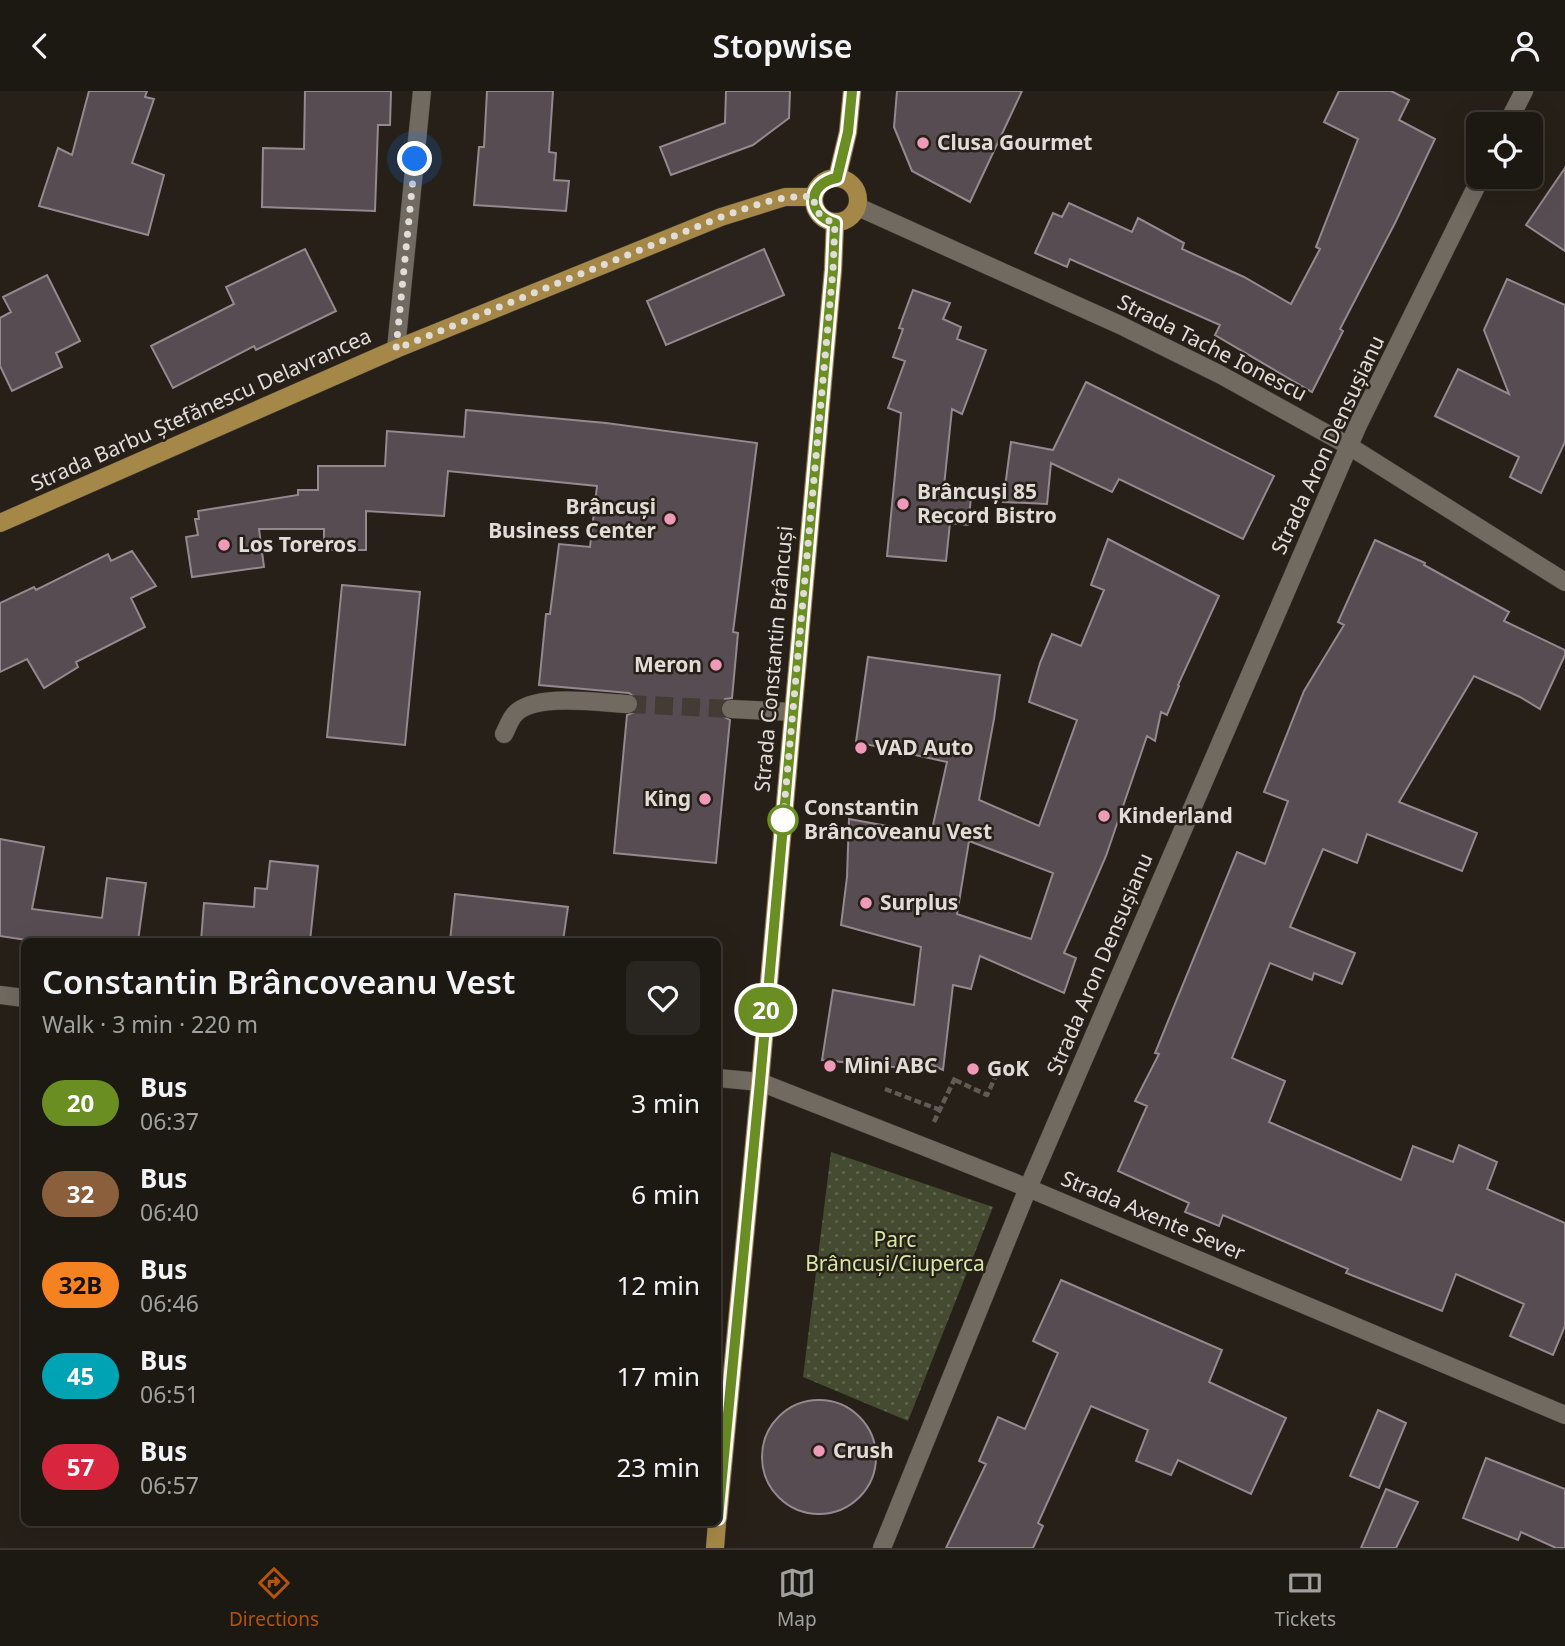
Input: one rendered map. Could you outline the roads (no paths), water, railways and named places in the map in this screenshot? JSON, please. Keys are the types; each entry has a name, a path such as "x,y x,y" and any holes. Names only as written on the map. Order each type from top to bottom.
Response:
{"main road":[{"path":"837,178 848,132 852,91"},
{"path":"837,178 851,183 859,198 854,215 846,221 835,223 818,214 814,197 822,183 837,178"},
{"name":"Strada Barbu Ștefănescu Delavrancea","path":"0,523 396,349 721,217 785,197 814,197"},
{"name":"Strada Constantin Brâncuși","path":"721,1479 760,1082 835,223"},
{"name":"Strada Constantin Brâncuși","path":"715,1548 717,1526"}],"street":[{"path":"396,349 422,91"},
{"path":"1513,112 1524,91"},
{"name":"Strada Aron Densușianu","path":"882,1548 1028,1188 1349,446 1475,189"},
{"name":"Strada Tache Ionescu","path":"858,207 1120,325 1221,375 1349,446 1565,582"},
{"path":"504,734 514,715 527,705 542,701 628,704"},
{"path":"731,709 792,712"},
{"path":"0,995 21,998"},
{"name":"Strada Axente Sever","path":"721,1077 760,1082 1028,1188 1565,1415"}],"tunnel":[{"path":"628,704 731,709"}],"place":[{"name":"Clusa Gourmet","path":"923,143"},
{"name":"Brâncuși 85 Record Bistro","path":"903,504"},
{"name":"Brâncuși Business Center","path":"670,519"},
{"name":"Los Toreros","path":"224,545"},
{"name":"Meron","path":"716,665"},
{"name":"VAD Auto","path":"861,748"},
{"name":"King","path":"705,799"},
{"name":"Kinderland","path":"1104,816"},
{"name":"Constantin Brâncoveanu Vest","path":"783,820"},
{"name":"Surplus","path":"866,903"},
{"name":"Mini ABC","path":"830,1066"},
{"name":"GoK","path":"973,1069"},
{"name":"Crush","path":"819,1451"}],"park label":[{"name":"Parc Brâncuși/Ciuperca","path":"895,1252"}]}
